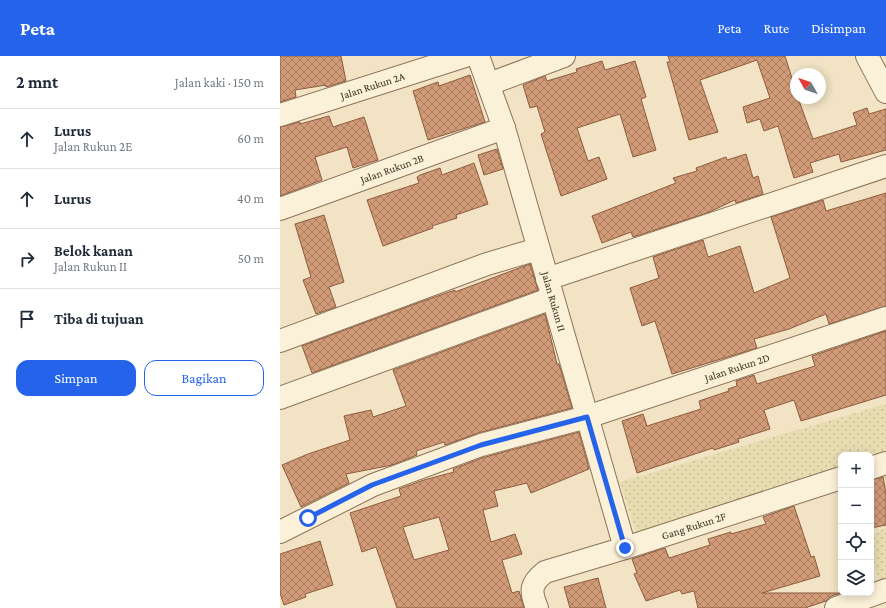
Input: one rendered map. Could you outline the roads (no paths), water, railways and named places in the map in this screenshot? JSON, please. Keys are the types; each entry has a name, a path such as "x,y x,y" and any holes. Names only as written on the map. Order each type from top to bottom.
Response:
{"street":[{"name":"Jalan Rukun 2A","path":"280,115 465,56"},
{"name":"Jalan Rukun II","path":"478,56 504,128 625,548"},
{"path":"489,84 564,56"},
{"path":"867,56 886,92"},
{"name":"Jalan Rukun 2B","path":"280,209 504,128"},
{"path":"280,398 550,289 886,166"},
{"path":"280,341 487,264 538,249"},
{"name":"Jalan Rukun 2D","path":"280,532 372,485 481,445 587,417 886,318"},
{"path":"874,467 886,463"},
{"name":"Gang Rukun 2F","path":"537,608 532,596 533,586 536,579 545,572 625,548 838,479"},
{"path":"836,608 886,590"}]}
